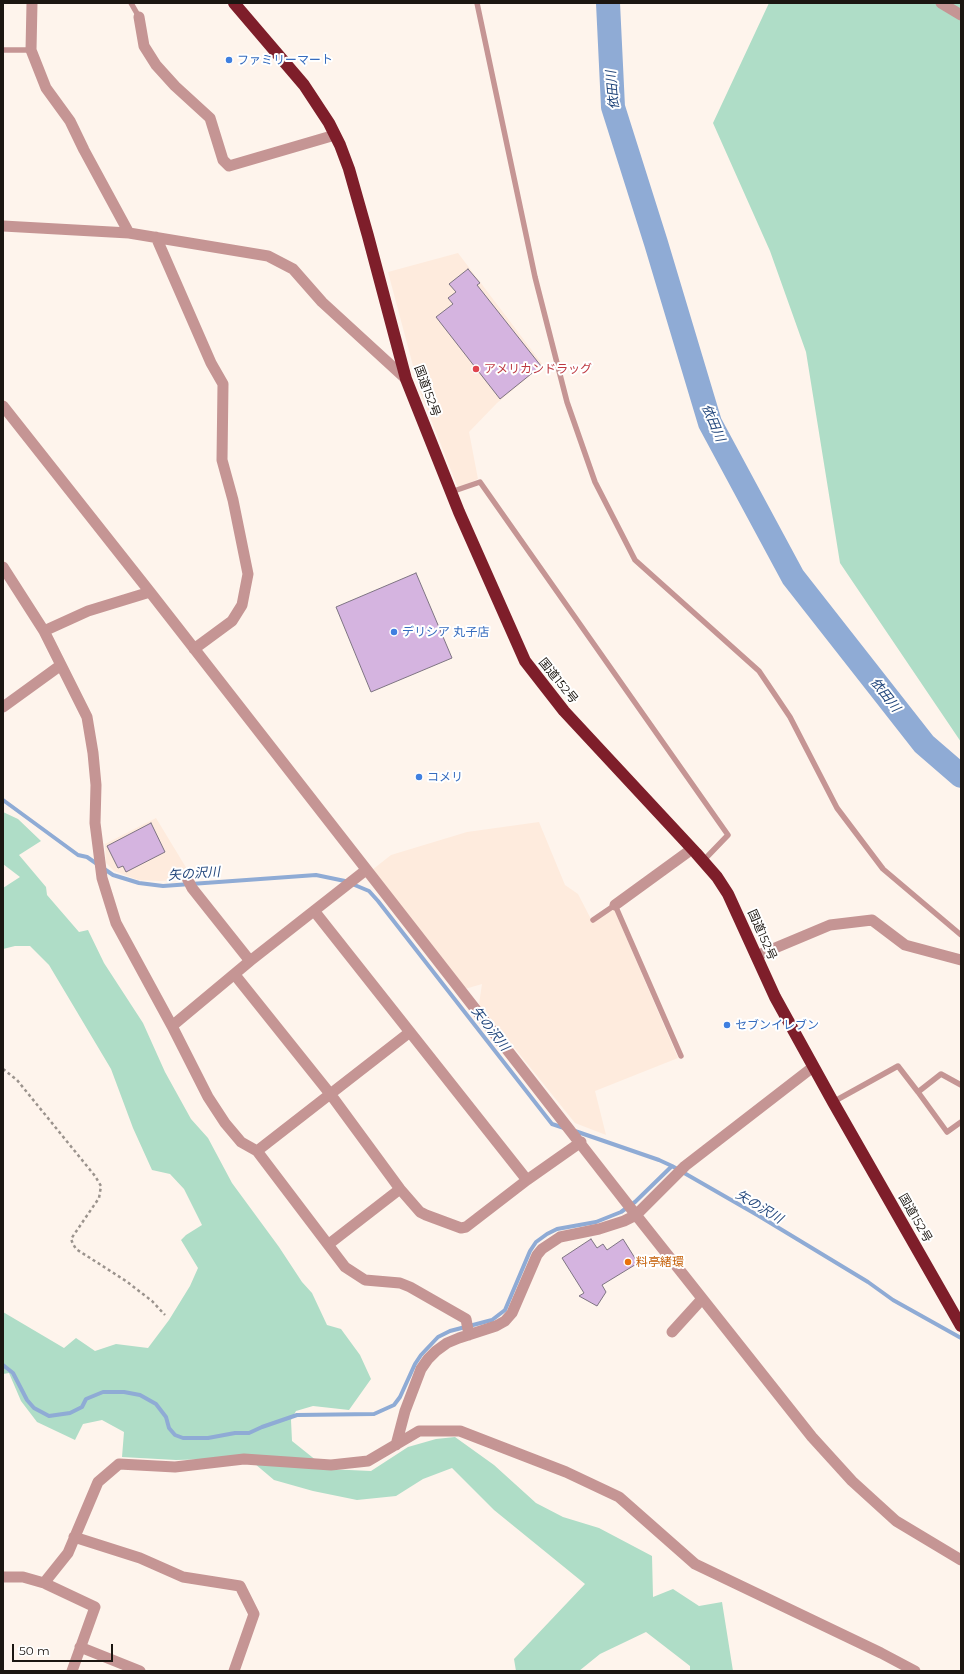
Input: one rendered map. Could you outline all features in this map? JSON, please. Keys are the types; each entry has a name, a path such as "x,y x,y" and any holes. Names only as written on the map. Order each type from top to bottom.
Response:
{"highway":[{"name":"国道152号","path":"234,3 304,84 318,104 335,135 349,169 406,379 451,492 525,661 564,711 703,861 728,894 775,997 813,1067 960,1325"}],"street":[{"path":"32,3 31,50 46,88 70,120 84,150 129,233"},
{"path":"941,3 961,14"},
{"path":"139,17 144,46 156,65 175,86 210,118 223,160 229,166 335,135"},
{"path":"3,226 129,233 268,256 293,269 322,302 406,379"},
{"path":"156,237 211,363 223,384 222,460 233,500 248,574 242,605 232,621 194,649"},
{"path":"3,406 702,1299 812,1437 852,1481 896,1521 961,1560"},
{"path":"3,567 44,630 87,717 94,759 96,785 95,823 102,878 116,923 172,1026 208,1097 225,1123 241,1142 257,1151 345,1267 365,1280 400,1283 410,1286 466,1319 468,1329"},
{"path":"44,630 88,611 150,592"},
{"path":"3,707 61,665"},
{"path":"614,905 692,849"},
{"path":"172,1026 250,961 366,870"},
{"path":"189,881 250,961"},
{"path":"314,912 527,1180"},
{"path":"756,956 830,925 872,920 905,945 961,960"},
{"path":"235,975 331,1095 400,1188 420,1212 461,1228 466,1227 578,1140"},
{"path":"257,1151 331,1095 410,1032"},
{"path":"396,1445 405,1411 421,1369 436,1351 468,1329 496,1326 506,1321 512,1313 536,1255 550,1242 560,1236 618,1224 632,1209 685,1166 813,1067"},
{"path":"329,1244 400,1188"},
{"path":"672,1332 702,1299"},
{"path":"44,1583 68,1553 98,1482 119,1464 175,1466 244,1459 331,1465 368,1462 419,1431 460,1431 566,1472 619,1497 695,1564 881,1653 914,1671"},
{"path":"74,1537 140,1558 183,1577 240,1586 254,1614 234,1671"},
{"path":"3,1577 23,1576 44,1583 95,1608 72,1671"},
{"path":"80,1647 140,1671"}],"lane":[{"path":"131,3 139,17"},
{"path":"477,3 535,277 567,402 595,482 635,560 759,671 790,717 837,808 883,869 961,935"},
{"path":"3,50 31,50"},
{"path":"451,492 480,482 728,835 703,861"},
{"path":"593,920 614,905 681,1056"},
{"path":"833,1102 898,1066 948,1132 961,1122"},
{"path":"918,1092 941,1074 961,1085"}],"path":[{"path":"3,1069 17,1080 95,1176 101,1186 99,1198 71,1239 76,1249 126,1281 152,1301 165,1314"}],"shaded area":[{"name":"アメリカンドラッグ","path":"458,253 543,365 497,403 469,432 478,479 458,488 420,392 388,272"},
{"path":"156,818 193,879 161,881 138,880 114,871 106,863 105,844"},
{"path":"539,822 565,885 578,894 593,923 614,909 678,1058 595,1091 606,1135 575,1123 479,1004 482,984 465,989 372,870 391,855 467,832"}],"green space":[{"path":"769,3 961,3 961,742 840,563 806,352 770,251 713,123"},
{"path":"3,812 18,819 41,841 19,855 46,887 47,895 79,932 88,930 104,963 143,1023 165,1072 191,1119 208,1138 232,1183 279,1247 302,1282 312,1293 327,1325 341,1329 360,1355 371,1379 349,1410 313,1406 296,1411 291,1420 292,1441 327,1469 371,1471 408,1447 436,1439 455,1437 494,1465 536,1503 563,1517 599,1528 652,1556 653,1597 673,1589 699,1606 722,1602 733,1671 690,1671 690,1666 646,1632 600,1654 579,1671 516,1671 514,1659 585,1584 494,1510 452,1468 423,1479 396,1496 357,1500 313,1491 274,1480 248,1458 176,1460 122,1457 124,1432 102,1420 83,1424 75,1440 37,1422 21,1401 9,1373 3,1374 3,1312 64,1348 76,1338 95,1351 116,1344 148,1348 169,1320 190,1286 198,1268 181,1240 202,1225 184,1189 170,1174 152,1170 133,1128 111,1069 49,965 30,946 15,946 3,949 3,888 20,877 3,864"}],"building":[{"path":"468,269 480,283 477,285 541,366 500,399 436,317 453,304 448,298 456,292 449,284"},
{"name":"デリシア 丸子店","path":"416,573 452,658 371,692 336,607"},
{"path":"151,823 165,852 126,872 123,866 118,868 107,846"},
{"path":"591,1239 597,1248 603,1244 607,1250 623,1239 638,1263 602,1285 606,1292 597,1306 579,1296 584,1293 562,1258"}],"waterway":[{"name":"依田川","path":"608,3 613,107 710,423 793,577 924,744 961,776"},
{"name":"矢の沢川","path":"3,800 78,855 87,857 113,875 139,883 163,886 316,875 345,881 369,891 552,1124 564,1128"},
{"name":"矢の沢川","path":"575,1131 659,1160 672,1166 759,1216 868,1282 893,1300 961,1338"},
{"path":"3,1365 13,1373 27,1400 34,1408 49,1416 70,1413 82,1407 86,1399 103,1392 124,1392 140,1395 156,1404 166,1417 169,1428 175,1435 183,1438 208,1438 235,1433 249,1433 297,1415 374,1414 394,1405 400,1397 415,1364 421,1355 438,1337 450,1331 492,1320 505,1310 530,1251 536,1242 557,1229 596,1222 621,1212 635,1202 672,1166"}],"place":[{"name":"ファミリーマート","path":"229,60"},
{"name":"アメリカンドラッグ","path":"476,369"},
{"name":"デリシア 丸子店","path":"394,632"},
{"name":"コメリ","path":"419,777"},
{"name":"セブンイレブン","path":"727,1025"},
{"name":"料亭緒環","path":"628,1262"}]}
